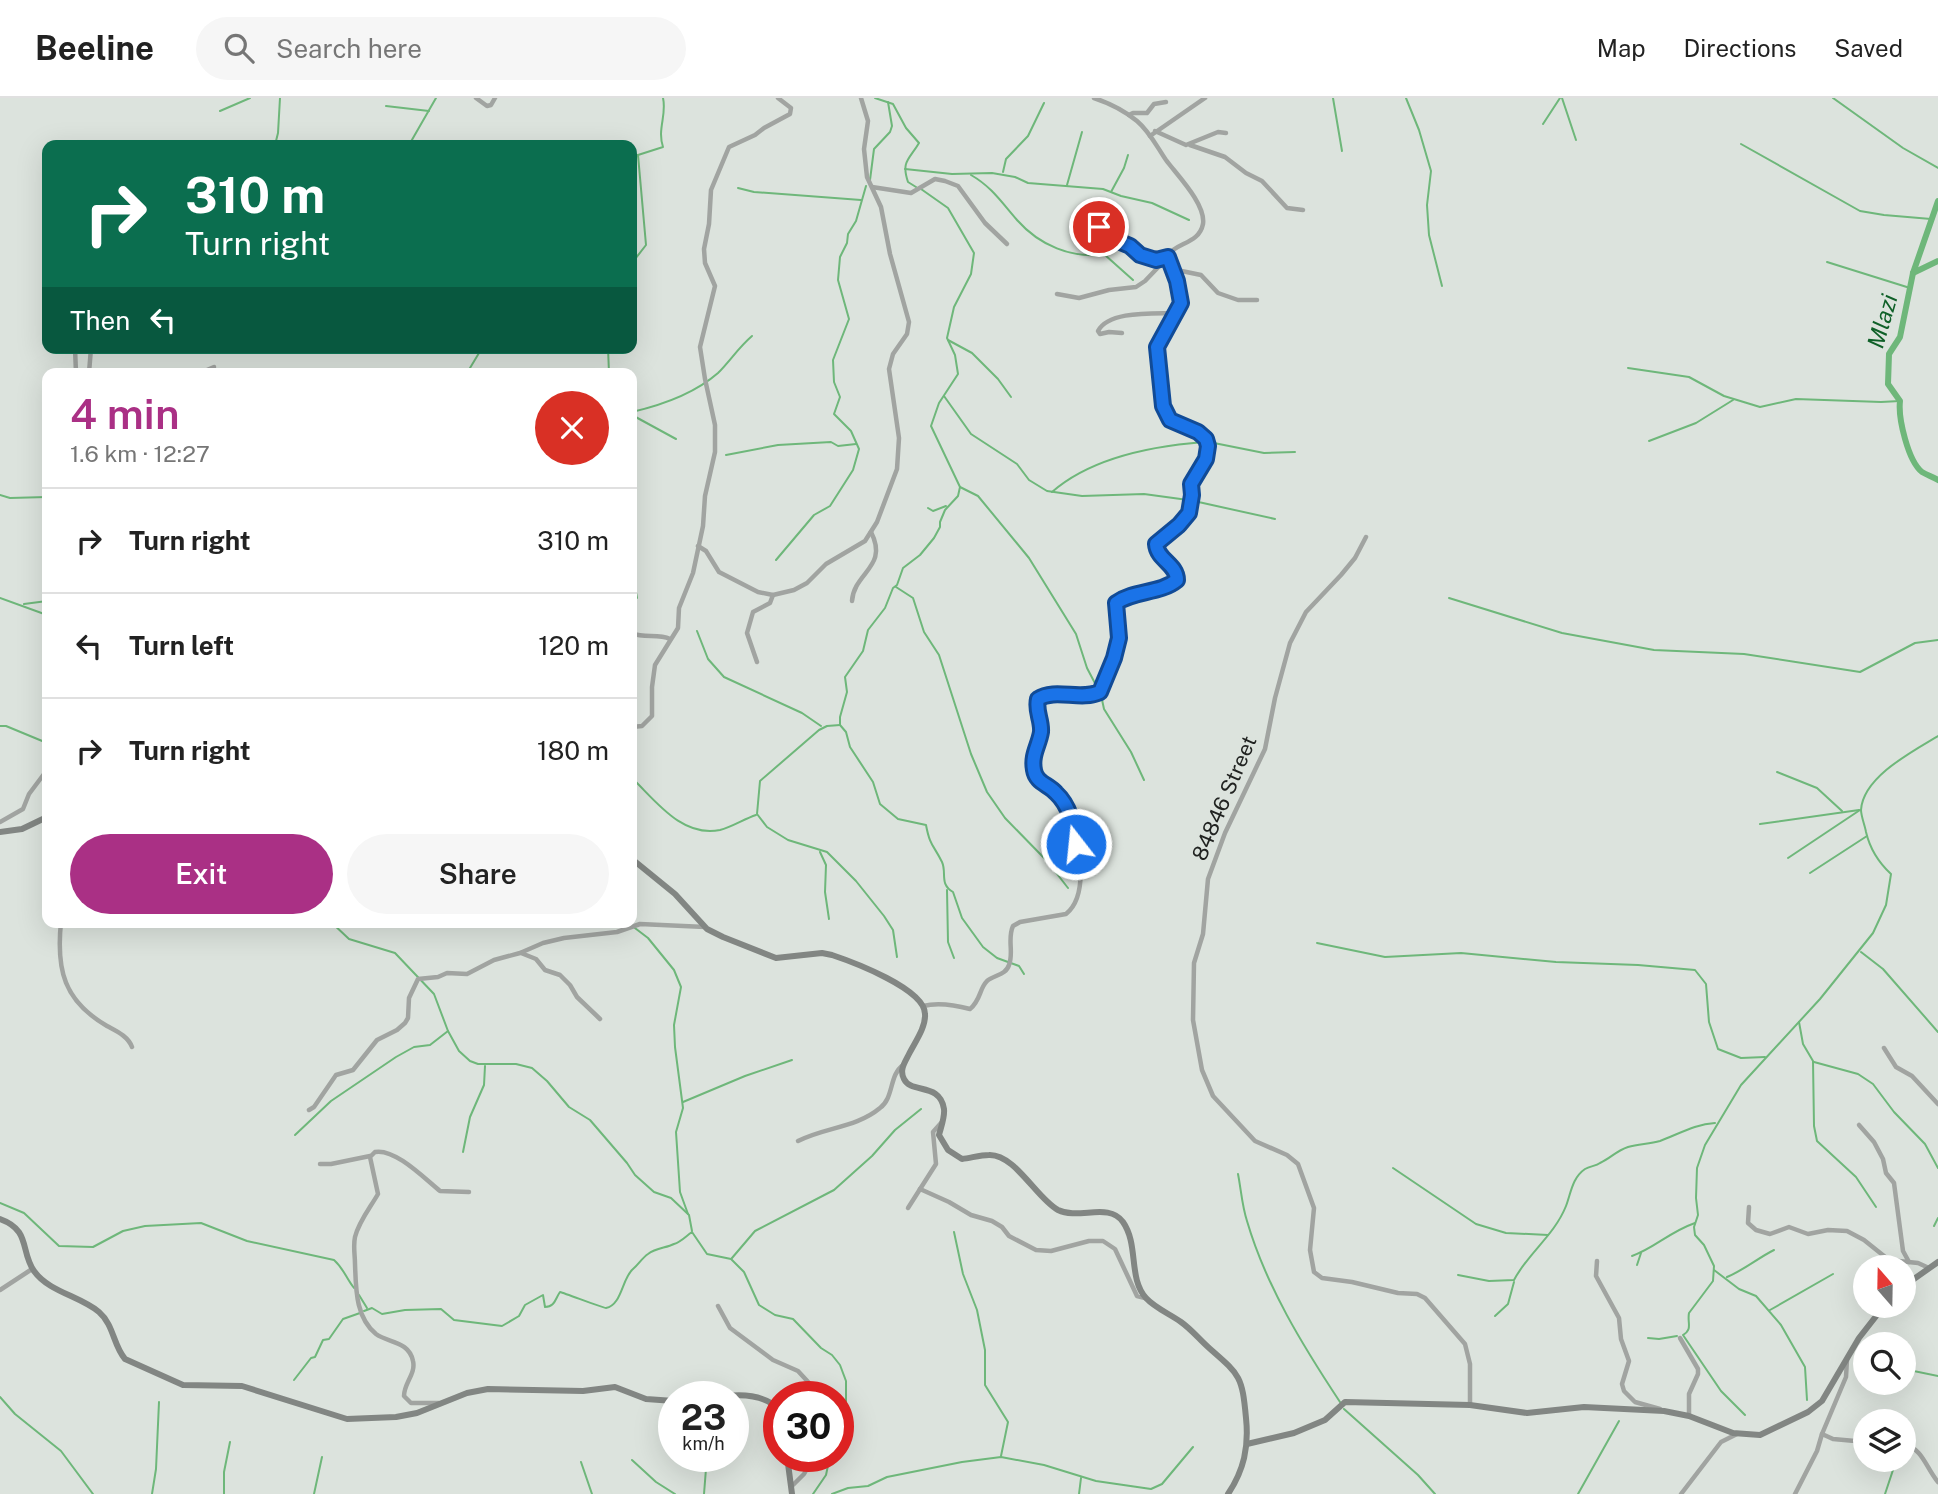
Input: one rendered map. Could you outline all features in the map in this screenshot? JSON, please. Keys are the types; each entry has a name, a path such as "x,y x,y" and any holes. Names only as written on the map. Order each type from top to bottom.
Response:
{"street":[{"path":"476,98 487,106 491,105 495,98"},
{"path":"637,726 642,726 652,716 655,665 678,628 679,608 693,573 703,526 705,496 715,445 715,425 701,347 715,286 705,263 704,250 711,190 729,147 755,135 791,112 789,106 778,98"},
{"path":"698,546 706,551 719,572 758,592 773,595 801,587 826,564 860,545 872,532 899,462 900,438 889,369 893,354 907,334 909,322 887,242 883,213 867,177 864,149 868,121 861,98"},
{"path":"1057,294 1079,298 1114,289 1136,287 1154,273 1171,251 1197,236 1201,230 1203,218 1187,187 1150,136 1129,115 1094,98"},
{"path":"1150,136 1205,98"},
{"path":"1129,115 1147,113 1154,104 1166,102"},
{"path":"1155,131 1182,144 1224,157 1262,181 1287,208 1303,210"},
{"path":"1190,145 1218,132 1226,134"},
{"path":"871,187 911,193 935,179 955,184 985,223 1007,244"},
{"path":"1083,224 1106,230 1116,240 1130,246 1140,255 1156,260 1167,257"},
{"path":"923,1006 946,1005 970,1009 978,1002 985,984 1003,973 1009,965 1009,941 1013,926 1029,920 1066,914 1080,893 1080,868 1072,821 1055,790 1039,780 1034,771 1033,757 1041,733 1036,710 1038,699 1050,695 1085,696 1100,692 1119,638 1116,603 1149,590 1165,588 1177,580 1178,575 1158,553 1156,544 1189,513 1191,484 1206,459 1208,446 1206,439 1198,432 1170,420 1163,406 1157,347 1177,313 1181,296 1167,257"},
{"path":"1172,269 1200,275 1218,293 1238,300 1257,300"},
{"path":"1122,333 1100,334 1098,331 1102,324 1118,317 1177,313"},
{"path":"852,601 855,589 875,559 876,543 872,532"},
{"name":"84846 Street","path":"1366,537 1348,567 1307,612 1290,643 1265,748 1224,833 1208,879 1203,934 1193,971 1193,1020 1202,1070 1213,1096 1255,1141 1287,1155 1301,1170 1314,1208 1310,1250 1314,1272 1322,1278 1398,1293 1417,1294 1424,1298 1461,1338 1468,1350 1470,1405"},
{"path":"757,662 747,633 754,610 770,603 773,595"},
{"path":"637,635 660,635 670,639"},
{"path":"0,822 23,809 29,794 42,776"},
{"path":"0,832 22,829 42,819"},
{"path":"637,863 675,894 705,927 723,937 776,958 822,953 832,955 895,982 915,996 926,1014 921,1031 902,1068 903,1079 909,1085 924,1087 942,1101 945,1112 939,1135 948,1150 962,1159 990,1154 1002,1157 1058,1210 1086,1214 1108,1211 1118,1216 1130,1234 1137,1280 1146,1298"},
{"path":"637,925 705,927"},
{"path":"61,928 63,979 84,1010 130,1041 132,1047"},
{"path":"309,1110 314,1107 336,1075 353,1070 377,1040 405,1023 408,1018 409,998 418,979 447,973 467,974 494,960 564,938 609,934 628,928"},
{"path":"520,953 536,959 545,970 559,975 600,1019"},
{"path":"1884,1048 1894,1065 1912,1076 1938,1104"},
{"path":"797,1140 871,1116 886,1101 894,1077 904,1064"},
{"path":"908,1208 936,1164 933,1132 942,1122"},
{"path":"1859,1125 1874,1142 1883,1159 1886,1173 1895,1185 1906,1255"},
{"path":"320,1164 370,1156 379,1151 393,1156 425,1176 440,1191 469,1192"},
{"path":"370,1156 378,1194 355,1236 357,1299 371,1330 405,1346 413,1359 413,1370 403,1392 405,1400 411,1403 444,1404"},
{"path":"920,1189 971,1215 992,1221 1002,1227 1009,1236 1036,1250 1051,1251 1089,1241 1103,1241 1115,1249 1137,1296 1146,1298 1183,1323 1231,1366 1239,1378 1244,1398 1247,1444 1243,1466 1228,1494"},
{"path":"1749,1207 1748,1223 1756,1230 1773,1234 1786,1227 1793,1227 1808,1234 1828,1230 1847,1231 1883,1255"},
{"path":"0,1219 9,1223 21,1235 32,1269 52,1287 89,1304 100,1313 112,1329 125,1359 172,1381 191,1385 242,1386 347,1419 396,1417 424,1411 477,1390 583,1391 615,1387 646,1399 658,1400"},
{"path":"1597,1261 1596,1276 1619,1318 1621,1339 1629,1361 1622,1386 1630,1399 1664,1411 1689,1416 1737,1434 1754,1436 1766,1433 1816,1407 1826,1396 1859,1338 1875,1318"},
{"path":"1916,1277 1938,1262"},
{"path":"1916,1264 1929,1268"},
{"path":"0,1290 32,1269"},
{"path":"718,1306 730,1328 773,1360 798,1371 807,1381"},
{"path":"1680,1338 1698,1369 1689,1394 1689,1416"},
{"path":"1795,1494 1817,1451 1846,1377 1847,1359"},
{"path":"1247,1444 1282,1436 1325,1420 1345,1402 1470,1405 1527,1413 1584,1407 1664,1411"},
{"path":"1681,1494 1721,1442 1737,1434"},
{"path":"1822,1434 1833,1439 1853,1441"},
{"path":"1916,1450 1938,1482"},
{"path":"790,1472 792,1494"},
{"path":"793,1485 805,1472"}],"waterway":[{"path":"220,111 250,98"},
{"path":"276,140 280,98"},
{"path":"412,140 436,98"},
{"path":"637,257 646,245 638,155 663,147 663,98"},
{"path":"875,98 893,104 906,128 919,143 905,169 908,182 916,187"},
{"path":"1333,98 1342,151"},
{"path":"1406,98 1431,171 1427,205 1429,235 1442,286"},
{"path":"1543,124 1560,98"},
{"path":"1562,98 1576,140"},
{"path":"1833,98 1903,148 1938,168"},
{"path":"870,180 874,149 890,132 892,126 888,102"},
{"path":"1003,172 1006,159 1028,136 1044,103"},
{"path":"386,106 429,111"},
{"path":"1067,185 1082,132"},
{"path":"1741,144 1860,211 1931,219"},
{"path":"1111,192 1128,155"},
{"path":"905,169 952,174 992,173 1015,177 1028,183 1103,189 1152,203 1189,220"},
{"path":"971,175 991,190 1036,237 1068,252 1105,255 1133,280"},
{"path":"776,560 814,515 830,506 853,470 859,449 851,431 834,414 840,397 834,382 833,360 849,319 838,280 840,257 856,221 866,186"},
{"path":"738,188 754,192 861,200"},
{"path":"921,189 948,208 974,253 971,274 954,307 947,338 955,355 958,374 939,403 931,426 960,487 958,496 945,510 934,538 920,555 903,568 885,608 868,630 863,651 845,677 847,692 840,725 846,732 850,747 873,782 880,804 898,819 926,825 930,841 942,862 946,885 953,892 962,918 983,947 997,958 1019,966 1024,974"},
{"name":"Mlazi","path":"1938,201 1913,273 1900,337 1889,354 1888,384 1900,401 1902,428 1912,459 1922,472 1938,480"},
{"path":"1913,273 1938,261"},
{"path":"1827,262 1910,288"},
{"path":"637,411 666,402 699,387 718,373 752,336"},
{"path":"948,340 972,353 998,379 1011,397"},
{"path":"470,368 478,354"},
{"path":"608,354 609,368"},
{"path":"1628,368 1689,377 1724,396 1760,407 1796,399 1900,401"},
{"path":"944,396 971,434 1017,464 1029,480 1047,491 1082,496 1144,494 1188,500"},
{"path":"1649,441 1696,423 1733,400"},
{"path":"637,418 676,439"},
{"path":"726,455 778,445 831,442 838,446 856,444"},
{"path":"1052,492 1085,470 1124,455 1204,442"},
{"path":"1209,442 1264,453 1295,452"},
{"path":"960,487 978,496 1029,558 1076,634 1087,668 1098,689"},
{"path":"0,495 10,498 42,497"},
{"path":"1194,501 1275,519"},
{"path":"928,508 933,511 946,506"},
{"path":"896,587 913,598 924,632 939,655 971,754 987,792 1005,818 1047,861 1068,888"},
{"path":"0,598 42,613"},
{"path":"1449,598 1562,633 1654,650 1744,654 1860,672 1915,643 1938,640"},
{"path":"24,604 42,602"},
{"path":"697,631 708,659 724,677 802,713 821,726"},
{"path":"1101,695 1104,709 1131,752 1144,780"},
{"path":"840,725 819,730 760,781 757,814 767,827 788,840 827,852 856,881 893,930 897,957"},
{"path":"0,726 42,741"},
{"path":"1745,1415 1721,1391 1683,1335 1689,1328 1689,1313 1713,1281 1714,1266 1704,1245 1695,1235 1694,1227 1698,1215 1697,1168 1705,1145 1741,1085 1820,999 1873,933 1886,905 1891,874 1878,860 1870,844 1861,812 1864,798 1870,787 1891,766 1938,736"},
{"path":"1777,772 1817,788 1842,811"},
{"path":"637,783 670,815 693,828 720,830 756,815"},
{"path":"1760,824 1859,810"},
{"path":"1788,858 1860,810"},
{"path":"1810,873 1867,836"},
{"path":"820,852 826,865 825,892 829,919"},
{"path":"947,890 948,942 954,958"},
{"path":"337,928 349,939 395,953 434,994 448,1031 459,1051 470,1061 478,1064 516,1064 532,1068 569,1107 590,1120 635,1175 654,1192 671,1198 689,1215 692,1231"},
{"path":"635,928 648,938 674,970 681,987 674,1025 683,1108 676,1132 680,1192 688,1214"},
{"path":"1317,943 1385,957 1461,953 1695,970 1706,984 1709,1022 1718,1049 1741,1058 1765,1057"},
{"path":"1861,952 1883,969 1938,1032"},
{"path":"1799,1022 1803,1044 1813,1061 1814,1126 1817,1141 1856,1177 1876,1207"},
{"path":"295,1135 331,1101 396,1057 414,1047 430,1045 448,1031"},
{"path":"683,1102 792,1060"},
{"path":"1814,1062 1858,1074 1873,1084 1894,1112 1925,1144 1938,1168"},
{"path":"463,1152 470,1117 484,1085 485,1066"},
{"path":"732,1258 755,1231 834,1190 872,1156 895,1130 921,1109"},
{"path":"1458,1275 1489,1281 1514,1280 1561,1217 1575,1181 1585,1169 1628,1147 1660,1141 1694,1127 1715,1123"},
{"path":"1393,1168 1476,1224 1506,1233 1548,1235"},
{"path":"1238,1174 1245,1215 1264,1269 1299,1337 1340,1402"},
{"path":"0,1203 24,1213 59,1246 93,1247 123,1231 145,1226 201,1223 247,1241 334,1260 354,1288"},
{"path":"1934,1226 1938,1218"},
{"path":"1632,1256 1695,1223"},
{"path":"364,1311 372,1308 382,1314 441,1309 454,1320 502,1326 519,1316 525,1305 543,1295 545,1307 551,1306 560,1292 606,1308 619,1297 629,1273 646,1256 654,1250 677,1243 692,1232 707,1254 731,1259 744,1272 759,1305 775,1315 793,1319 821,1348 832,1355 840,1365 846,1381"},
{"path":"954,1232 963,1274 977,1310 985,1350 985,1385 1008,1422 1001,1456"},
{"path":"1727,1277 1774,1250"},
{"path":"1637,1265 1641,1253"},
{"path":"1714,1270 1739,1289 1756,1296 1781,1325 1805,1367 1807,1400"},
{"path":"1770,1310 1833,1274"},
{"path":"1495,1316 1508,1304 1514,1282"},
{"path":"359,1295 367,1308"},
{"path":"294,1380 311,1358 315,1357 323,1340 329,1339 343,1319 360,1313"},
{"path":"1648,1338 1677,1336"},
{"path":"1916,1371 1938,1376"},
{"path":"0,1397 15,1414 61,1451 93,1494"},
{"path":"152,1494 159,1402"},
{"path":"1344,1409 1418,1475 1435,1494"},
{"path":"1578,1494 1619,1421"},
{"path":"224,1494 224,1472 230,1442"},
{"path":"832,1494 848,1488 868,1486 887,1477 1001,1457 1044,1465 1096,1481 1151,1489 1162,1484 1193,1447"},
{"path":"314,1494 322,1457"},
{"path":"632,1460 656,1482 675,1494"},
{"path":"581,1462 592,1494"},
{"path":"704,1494 706,1472"},
{"path":"813,1494 827,1472"},
{"path":"1885,1494 1892,1472"},
{"path":"1079,1494 1081,1478"}],"route":[{"path":"1076,844 1072,821 1060,798 1055,790 1039,780 1034,771 1033,757 1041,733 1036,710 1038,699 1050,695 1085,696 1100,692 1119,638 1115,607 1118,600 1165,588 1177,580 1178,575 1158,553 1156,544 1189,513 1191,484 1206,459 1208,446 1206,439 1198,432 1170,420 1163,406 1157,347 1181,303 1177,281 1168,257 1156,260 1140,255 1099,227"}]}
